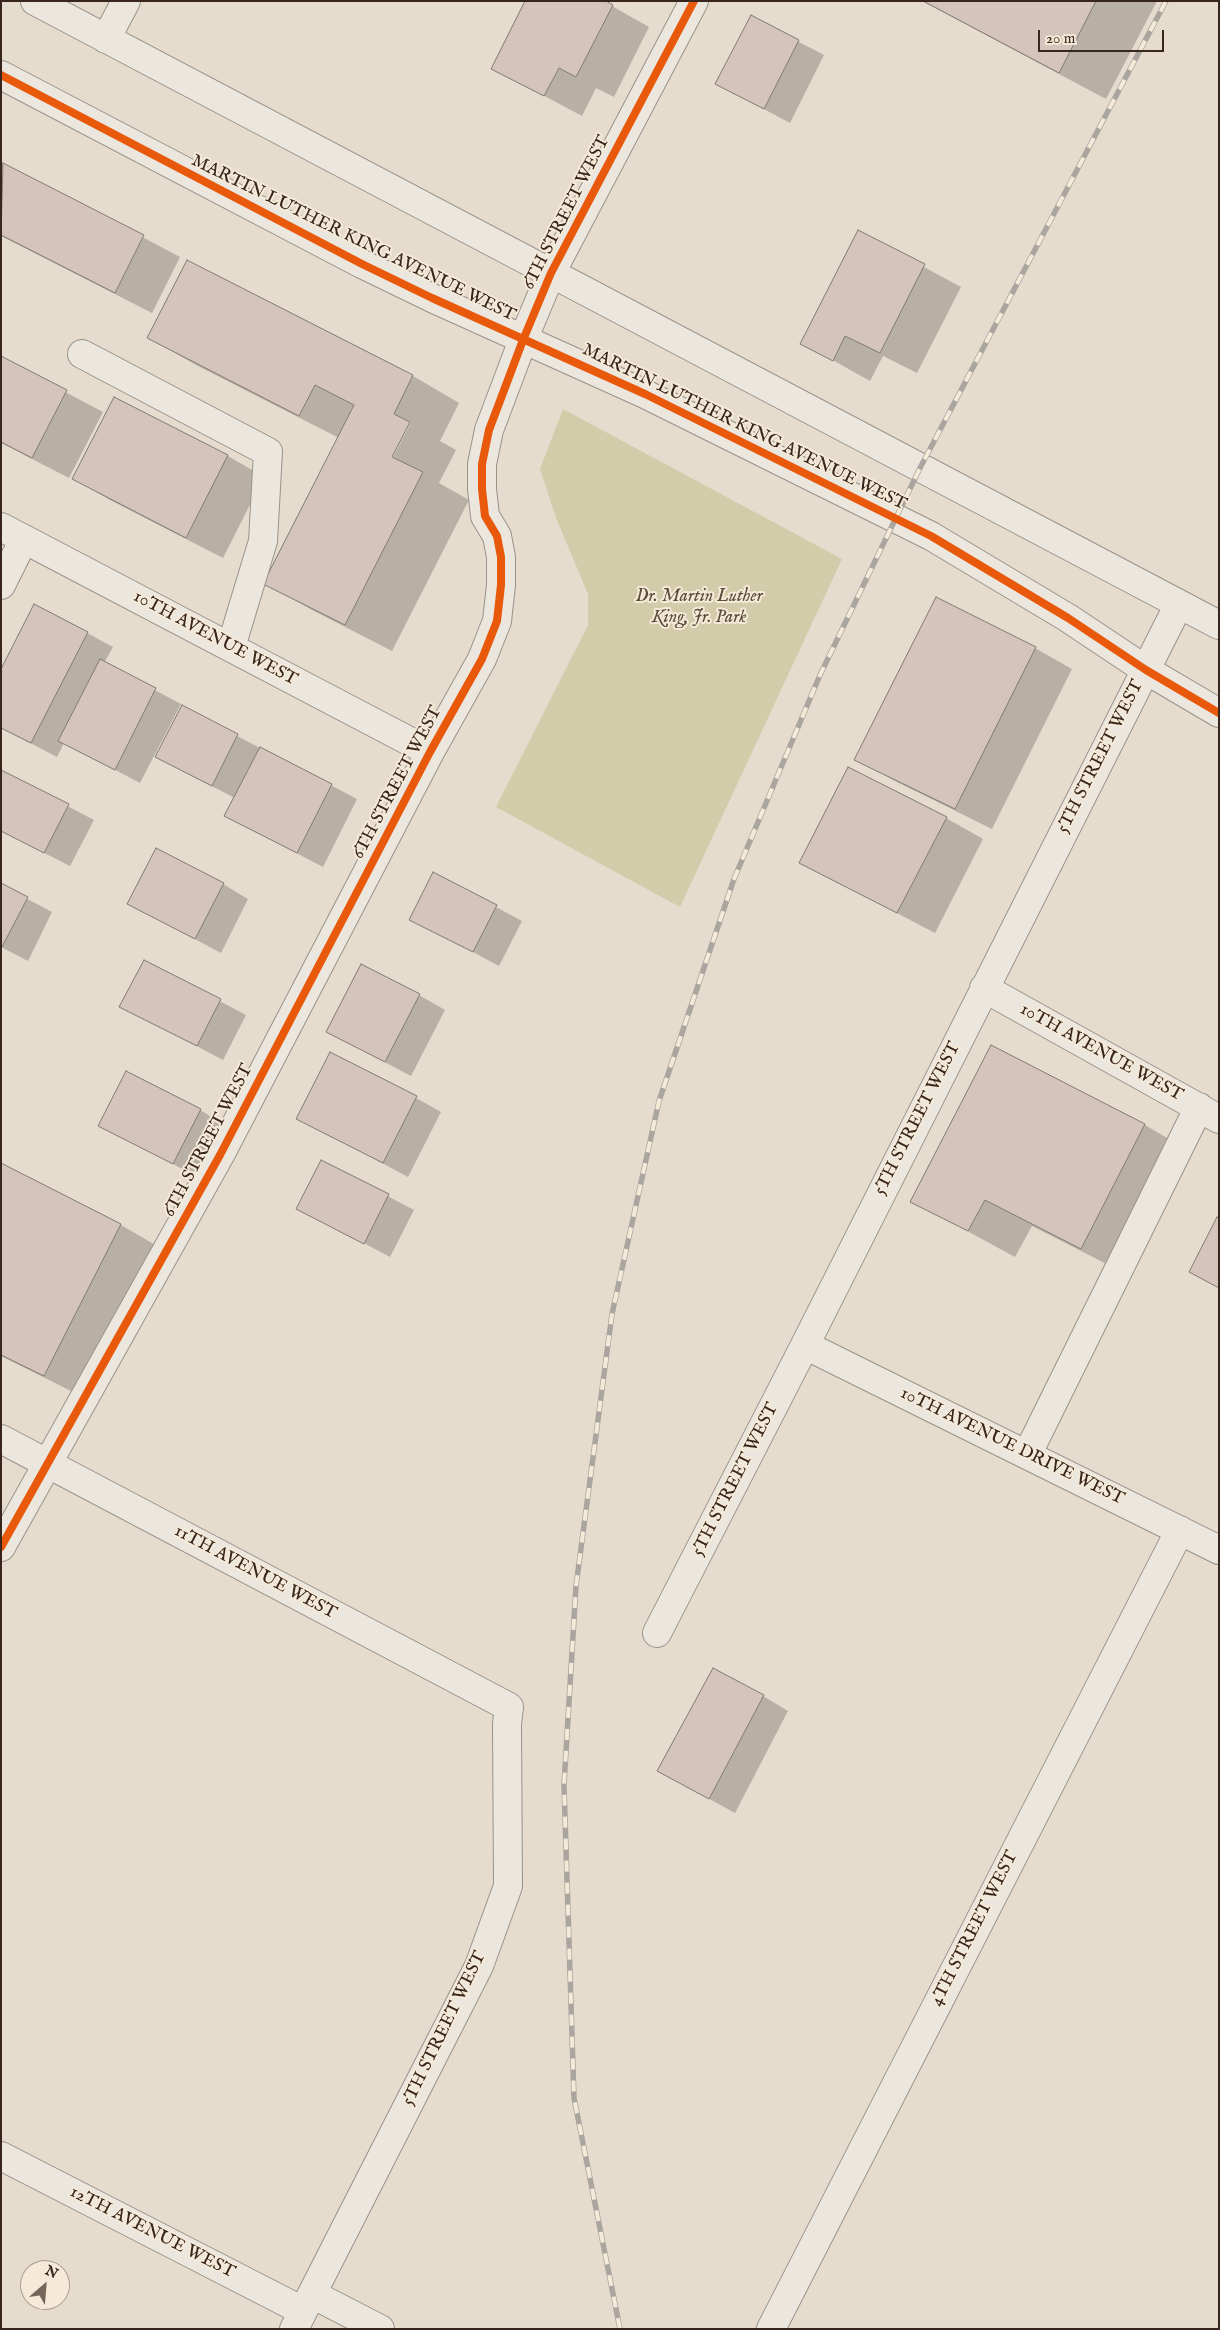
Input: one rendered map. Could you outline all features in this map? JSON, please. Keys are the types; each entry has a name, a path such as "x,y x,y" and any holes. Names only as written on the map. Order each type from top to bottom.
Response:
{"street":[{"path":"35,1 1219,625"},
{"path":"106,39 126,1"},
{"name":"6TH STREET WEST","path":"1,1547 220,1156 430,752 482,658 497,621 501,585 501,557 497,536 485,516 482,489 482,464 489,430 551,273 694,1"},
{"name":"MARTIN LUTHER KING AVENUE WEST","path":"1,75 345,255 523,340 645,394 931,536 1068,618 1146,670 1219,713"},
{"path":"82,354 268,452 262,541 231,648"},
{"path":"1,585 13,533"},
{"name":"10TH AVENUE WEST","path":"13,533 430,752"},
{"name":"5TH STREET WEST","path":"657,1633 805,1345 1179,604"},
{"name":"10TH AVENUE WEST","path":"984,988 1209,1113"},
{"path":"1027,1455 1209,1113"},
{"name":"10TH AVENUE DRIVE WEST","path":"805,1345 1219,1550"},
{"name":"11TH AVENUE WEST","path":"1,1439 509,1707"},
{"name":"4TH STREET WEST","path":"771,2329 1180,1530"},
{"name":"5TH STREET WEST","path":"303,2311 479,1966 508,1886 507,1724 509,1707"},
{"name":"12TH AVENUE WEST","path":"1,2156 303,2311 380,2329"}],"green space":[{"name":"Dr. Martin Luther King, Jr. Park","path":"563,409 842,559 680,907 496,807 588,625 588,594 556,518 540,469"}],"building":[{"path":"525,1 606,1 613,5 576,77 559,68 544,96 491,69"},
{"path":"923,1 1096,1 1059,73"},
{"path":"751,15 799,40 764,109 715,84"},
{"path":"3,163 144,235 115,293 1,235"},
{"path":"858,230 925,264 880,353 845,336 833,361 800,344"},
{"path":"187,260 413,375 394,414 410,422 392,457 423,472 345,625 263,584 354,405 315,385 299,416 147,338"},
{"path":"1,356 67,390 32,458 1,442"},
{"path":"114,397 228,455 186,538 72,479"},
{"path":"936,597 1036,647 955,809 854,760"},
{"path":"34,604 88,632 31,743 1,728 1,669"},
{"path":"100,659 156,688 115,770 58,741"},
{"path":"182,705 238,734 212,786 155,757"},
{"path":"260,747 332,784 297,853 224,816"},
{"path":"848,767 947,817 897,913 799,863"},
{"path":"1,770 69,804 44,853 1,831"},
{"path":"156,848 224,883 195,939 127,904"},
{"path":"433,872 497,905 473,952 409,920"},
{"path":"1,883 28,897 2,947 1,947"},
{"path":"144,960 221,999 197,1046 119,1007"},
{"path":"361,964 420,994 385,1062 326,1032"},
{"path":"991,1045 1145,1124 1081,1249 985,1200 968,1231 910,1202"},
{"path":"330,1052 417,1096 383,1163 296,1119"},
{"path":"126,1071 201,1109 173,1164 98,1126"},
{"path":"321,1160 389,1194 364,1244 296,1209"},
{"path":"1,1163 121,1224 44,1376 1,1355"},
{"path":"1217,1217 1219,1218 1219,1288 1189,1272"},
{"path":"713,1668 764,1695 709,1799 657,1771"}],"railway":[{"path":"620,2329 574,2098 564,1785 576,1586 612,1314 659,1101 734,879 820,675 920,468 1166,1"}],"cycle path":[{"path":"1,1547 220,1155 430,752 482,659 497,621 501,585 501,557 497,536 485,516 482,489 482,464 489,430 551,273 694,1"},
{"path":"1,75 362,264 432,298 645,394 931,536 1068,618 1146,670 1219,713"}]}
